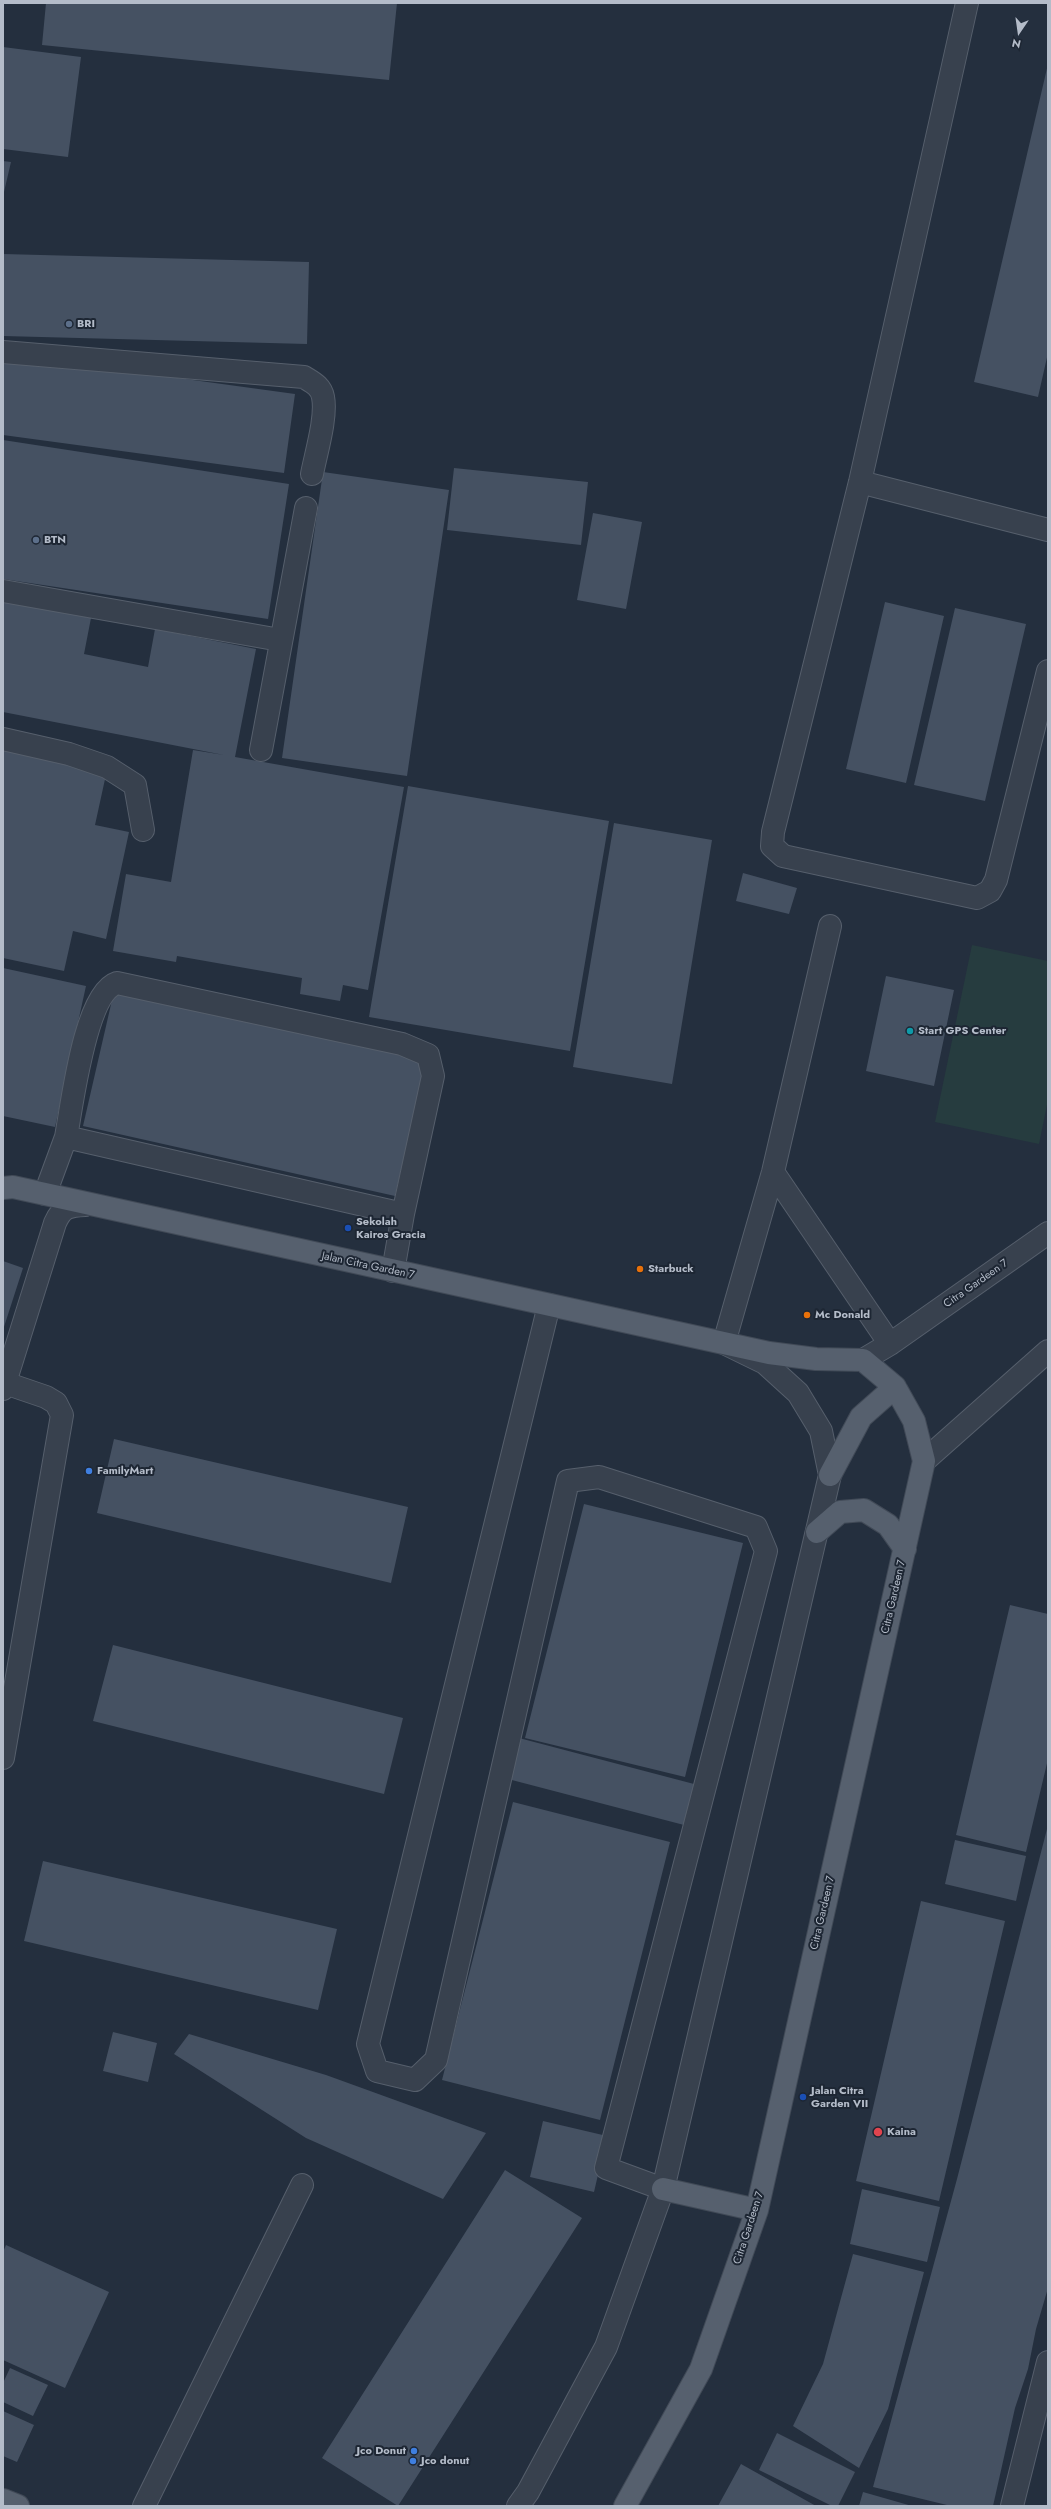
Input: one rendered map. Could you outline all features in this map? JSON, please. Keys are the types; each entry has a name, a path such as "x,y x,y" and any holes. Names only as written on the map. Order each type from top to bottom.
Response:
{"main road":[{"name":"Jalan Citra Garden 7","path":"6,1185 85,1204 724,1343 792,1356 863,1360"},
{"path":"863,1360 895,1387 914,1421 924,1461"},
{"path":"830,1475 861,1417 895,1387"},
{"name":"Citra Gardeen 7","path":"625,2506 701,2369 758,2210 924,1461"},
{"path":"817,1532 840,1512 864,1510 888,1525 905,1549"},
{"path":"663,2189 758,2210"},
{"path":"3,2500 18,2506"}],"street":[{"path":"968,3 860,482 773,832 772,846 782,856 977,898 990,891 996,880 1048,670"},
{"path":"3,352 304,378 317,385 323,396 322,418 312,474"},
{"path":"860,482 1048,530"},
{"path":"261,750 280,640 306,508"},
{"path":"3,591 280,640"},
{"path":"3,739 69,754 107,767 135,785 143,830"},
{"path":"724,1343 773,1172 830,926"},
{"path":"45,1194 66,1136 85,1037 93,1010 103,993 111,985 117,983 402,1044 428,1055 433,1076 403,1214 393,1271"},
{"path":"66,1136 403,1214"},
{"path":"773,1172 890,1344"},
{"path":"3,1758 62,1415 56,1403 46,1397 4,1386 60,1212 68,1206 85,1204"},
{"name":"Citra Gardeen 7","path":"863,1360 890,1344 1048,1233"},
{"path":"549,1305 368,2044 376,2071 415,2080 436,2060 568,1481 599,1477 756,1527 766,1551 606,2168 663,2189"},
{"name":"Jalan Citra Garden 7","path":"724,1343 764,1363 798,1392 821,1431 830,1475"},
{"path":"924,1461 1048,1351"},
{"path":"518,2506 528,2492 606,2347 663,2189 830,1475"},
{"path":"144,2506 302,2185"},
{"path":"1012,2506 1048,2362"}],"green space":[{"path":"972,945 1048,961 1048,1100 1039,1144 935,1122"}],"building":[{"path":"46,3 397,3 389,80 42,45"},
{"path":"3,47 81,57 68,157 3,149"},
{"path":"1048,64 1048,353 1038,397 974,382"},
{"path":"3,161 11,162 4,192 3,192"},
{"path":"3,254 309,262 307,344 3,336"},
{"path":"3,354 295,394 284,473 3,435"},
{"path":"3,440 289,484 268,619 3,579"},
{"path":"454,468 588,482 581,545 447,530"},
{"path":"323,472 449,490 407,776 282,758"},
{"path":"593,513 642,522 626,609 577,600"},
{"path":"3,601 91,618 84,654 148,667 155,629 256,649 235,757 404,787 368,990 343,985 340,1001 300,994 302,978 177,956 176,962 113,951 126,874 171,882 193,750 224,755 3,712"},
{"path":"885,602 944,616 906,783 846,769"},
{"path":"955,608 1026,624 985,801 914,785"},
{"path":"3,748 107,770 95,825 129,832 106,939 73,931 64,971 3,958"},
{"path":"408,786 609,821 570,1051 369,1017"},
{"path":"614,823 712,840 672,1084 573,1067"},
{"path":"743,873 797,888 789,914 736,901"},
{"path":"3,968 86,986 55,1127 3,1116"},
{"name":"Start GPS Center","path":"886,976 954,990 934,1086 866,1071"},
{"path":"115,987 427,1057 395,1196 83,1126"},
{"path":"3,1261 23,1268 3,1330"},
{"path":"114,1439 408,1507 391,1583 97,1513"},
{"path":"584,1504 743,1543 685,1777 525,1738"},
{"path":"1010,1605 1048,1614 1048,1759 1026,1852 956,1835"},
{"path":"113,1645 403,1718 384,1794 93,1721"},
{"path":"519,1738 694,1784 684,1825 508,1779"},
{"path":"513,1802 670,1842 600,2120 442,2080"},
{"path":"1047,1829 1048,2288 1036,2329 1028,2369 1015,2408 993,2506 951,2506 873,2487 957,2179"},
{"path":"955,1840 1026,1856 1016,1901 945,1884"},
{"path":"43,1861 337,1929 318,2010 24,1941"},
{"path":"921,1901 1005,1921 939,2201 856,2181"},
{"path":"113,2032 157,2043 148,2082 103,2071"},
{"path":"189,2034 326,2075 486,2133 443,2199 306,2138 174,2054"},
{"path":"543,2121 607,2136 594,2192 530,2177"},
{"path":"505,2170 582,2218 398,2506 322,2458"},
{"path":"862,2189 940,2207 927,2262 850,2244"},
{"path":"6,2245 109,2292 65,2388 3,2360 3,2252"},
{"path":"853,2254 924,2272 888,2409 859,2468 793,2426 823,2364"},
{"path":"10,2368 48,2385 33,2416 3,2402 3,2383"},
{"path":"3,2411 34,2425 17,2462 3,2456"},
{"path":"777,2433 855,2472 838,2506 832,2506 759,2470"},
{"path":"741,2464 816,2506 718,2506"},
{"path":"863,2492 912,2506 859,2506"}],"place":[{"name":"BRI","path":"69,324"},
{"name":"BTN","path":"36,540"},
{"name":"Start GPS Center","path":"910,1031"},
{"name":"Sekolah Kairos Gracia","path":"348,1228"},
{"name":"Starbuck","path":"640,1269"},
{"name":"Mc Donald","path":"807,1315"},
{"name":"FamilyMart","path":"89,1471"},
{"name":"Jalan Citra Garden VII","path":"803,2097"},
{"name":"Kaina","path":"878,2132"},
{"name":"Jco Donut","path":"414,2451"},
{"name":"Jco donut","path":"413,2461"}]}
